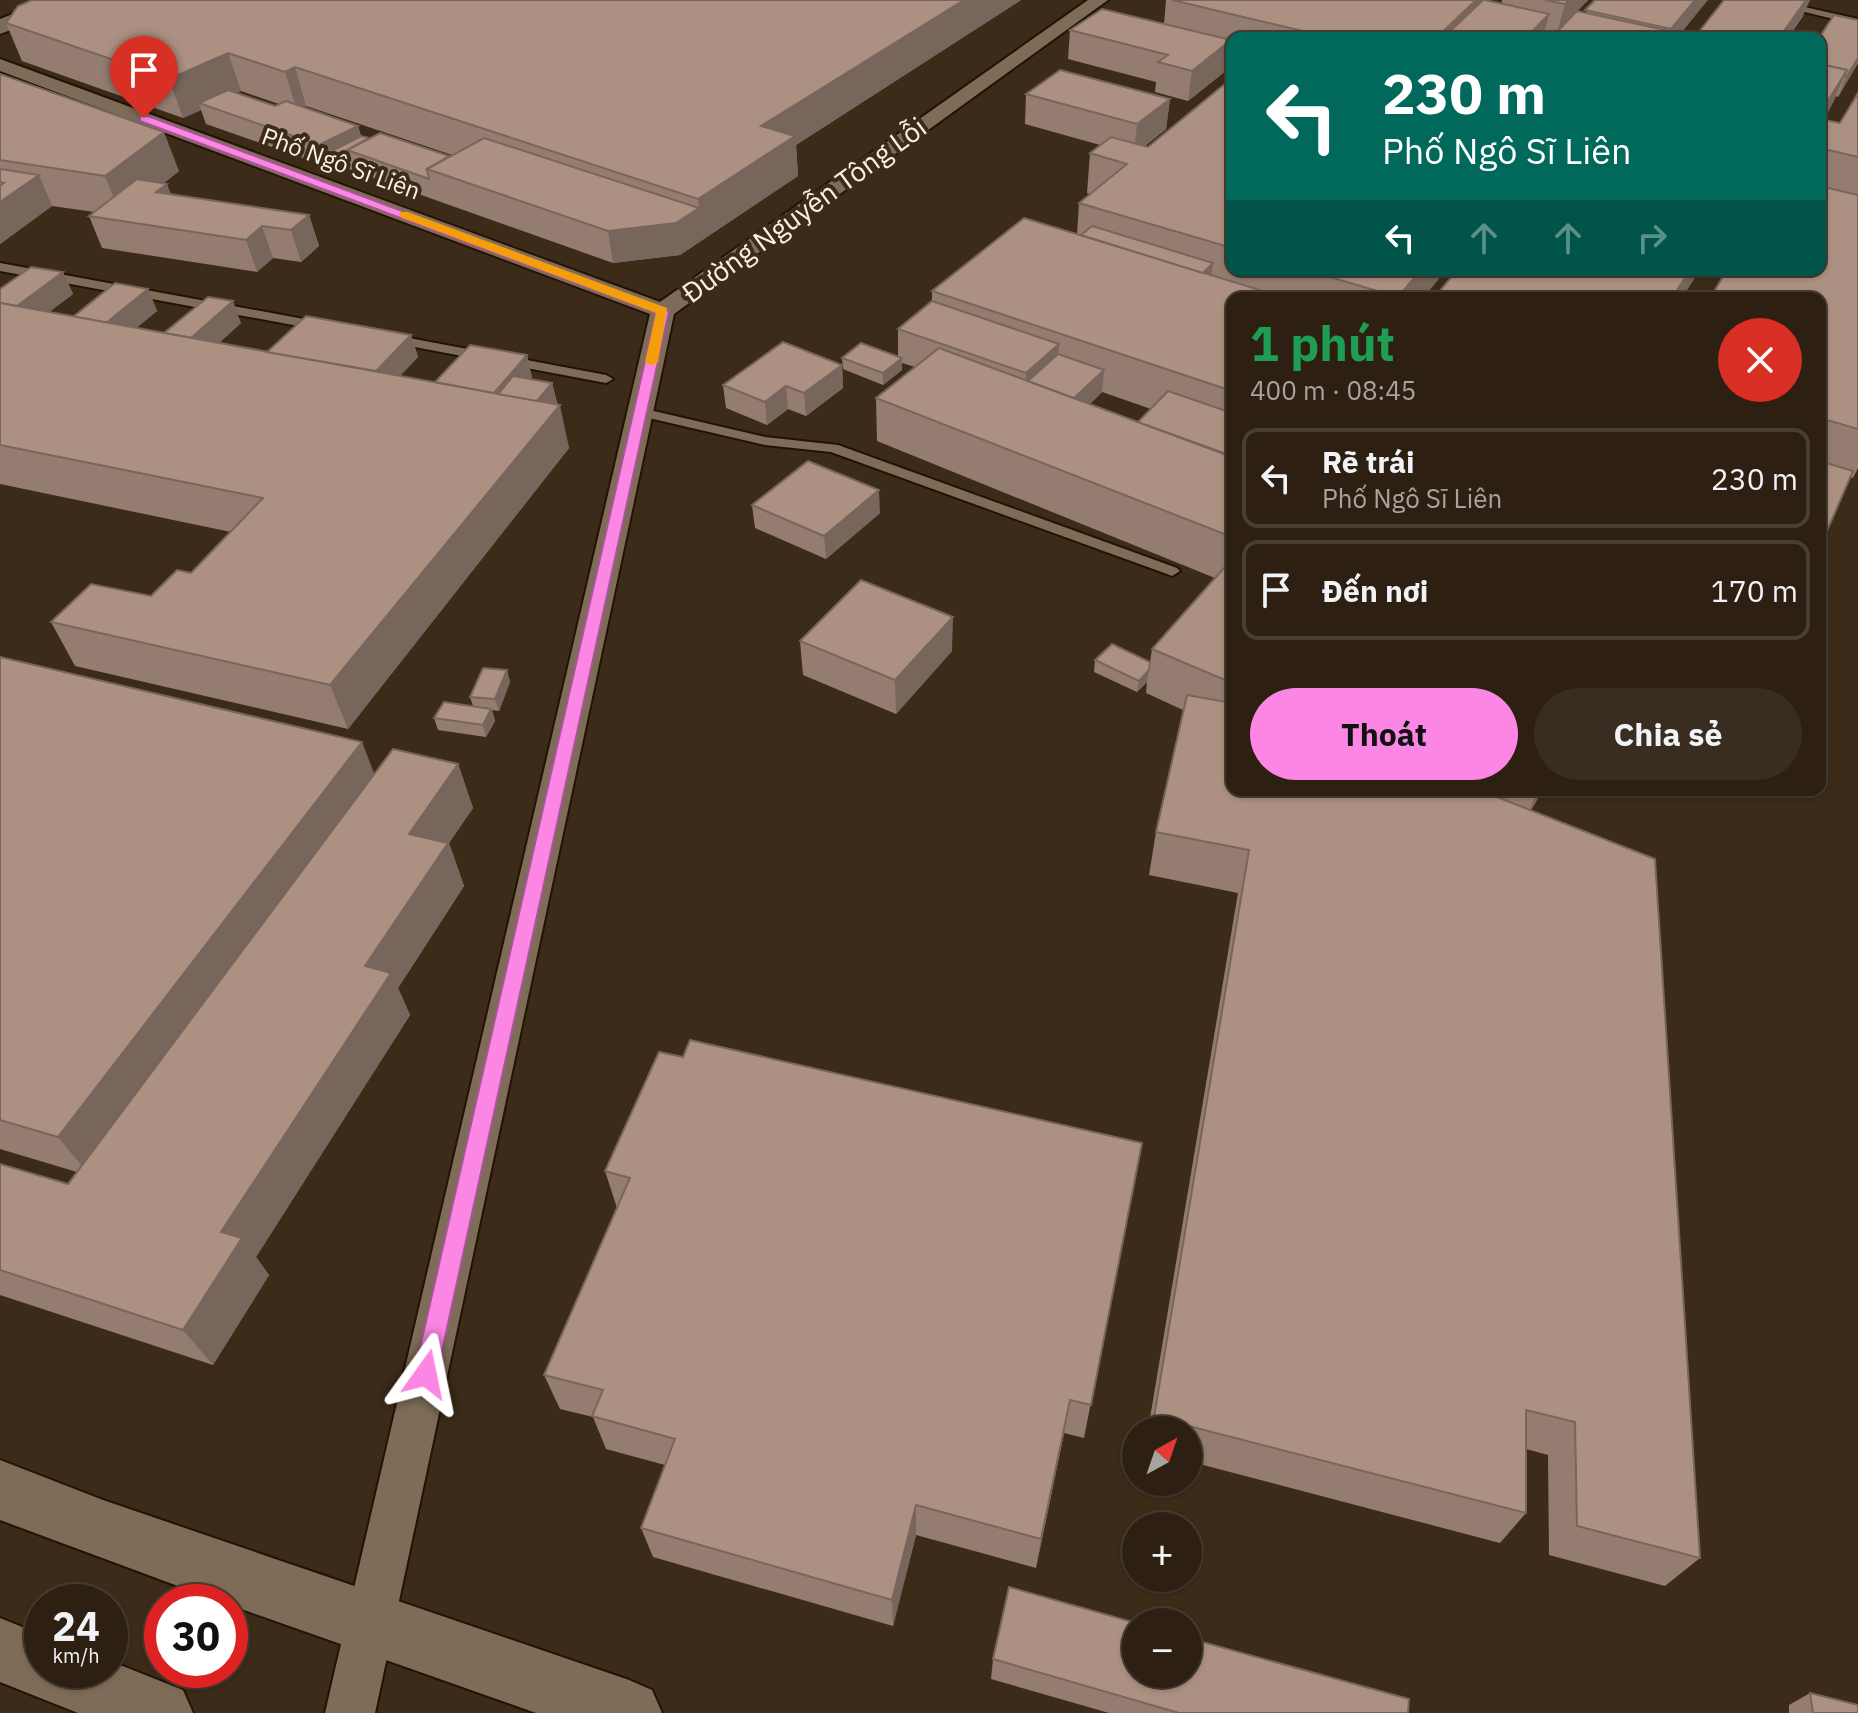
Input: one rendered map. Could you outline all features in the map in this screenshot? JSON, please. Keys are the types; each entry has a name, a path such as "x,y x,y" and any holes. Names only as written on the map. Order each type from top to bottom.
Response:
{"main road":[{"path":"0,5 12,0"},
{"path":"0,27 69,0"},
{"path":"0,1490 103,1530 629,1713"},
{"path":"0,1650 24,1660"},
{"path":"97,1688 160,1713"}],"street":[{"name":"Đường Nguyễn Tông Lỗi","path":"350,1713 663,311 1099,0"},
{"name":"Phố Ngô Sĩ Liên","path":"0,65 663,311"}],"lane":[{"path":"1761,0 1858,22"},
{"path":"0,267 327,327"},
{"path":"373,336 606,379"},
{"path":"641,412 765,441 833,448 1172,571"}],"building":[{"path":"32,0 964,0 761,126 795,136 698,199 295,67 285,72 228,53 169,79 6,23 18,6"},
{"path":"1172,0 1476,0 1442,32 1307,32"},
{"path":"1483,0 1549,14 1532,32 1449,32"},
{"path":"1545,0 1569,0 1565,4"},
{"path":"1595,0 1695,0 1671,29 1585,10"},
{"path":"1724,0 1806,0 1783,32 1699,32"},
{"path":"1102,9 1226,39 1226,44 1192,71 1158,62 1168,55 1070,30"},
{"path":"1577,11 1674,32 1557,32"},
{"path":"1834,15 1858,20 1858,58 1846,77 1847,70 1826,65 1826,32 1823,32"},
{"path":"1826,65 1847,70 1826,104"},
{"path":"1060,70 1170,99 1137,124 1026,94"},
{"path":"0,74 164,132 105,176 0,160"},
{"path":"1226,83 1226,246 1079,203 1127,164 1090,153 1111,137 1148,147"},
{"path":"228,90 275,106 286,101 358,126 319,145 199,103"},
{"path":"1858,93 1858,157 1826,149 1826,120 1840,123"},
{"path":"380,133 449,156 427,169 429,179 347,150"},
{"path":"361,136 369,138 347,150 350,160 328,153"},
{"path":"484,138 699,208 676,223 608,231 427,169"},
{"path":"0,169 39,175 0,202 0,186 4,183 0,182"},
{"path":"137,179 167,184 156,192 309,215 291,230 262,226 246,240 89,216"},
{"path":"1826,187 1858,195 1858,429 1826,420 1826,292 1714,292 1723,276 1826,276"},
{"path":"1024,218 1266,292 1226,292 1226,389 932,291"},
{"path":"1092,226 1213,263 1203,273 1081,235"},
{"path":"31,267 63,272 17,306 0,303 0,289"},
{"path":"1326,276 1416,276 1402,292 1381,292"},
{"path":"1452,276 1686,276 1676,292 1439,292"},
{"path":"115,283 148,289 106,323 73,317"},
{"path":"208,297 233,301 191,338 164,333"},
{"path":"932,301 1059,344 1026,373 898,329"},
{"path":"0,303 560,405 330,685 51,622 91,584 151,596 177,570 191,573 263,498 0,445"},
{"path":"306,316 411,335 376,371 267,352"},
{"path":"783,342 842,365 804,393 786,386 765,402 723,385"},
{"path":"861,343 902,358 883,373 842,358"},
{"path":"470,345 527,355 494,393 435,382"},
{"path":"939,348 1226,455 1226,535 876,398"},
{"path":"1058,354 1104,370 1074,398 1028,381"},
{"path":"513,376 552,383 537,401 498,394"},
{"path":"1168,391 1226,411 1226,454 1138,422"},
{"path":"808,461 879,490 824,536 752,505"},
{"path":"1826,463 1853,471 1826,533"},
{"path":"1226,566 1226,680 1152,649"},
{"path":"861,580 953,617 895,680 800,641"},
{"path":"1112,644 1150,662 1149,670 1139,681 1095,660"},
{"path":"0,657 362,742 58,1137 0,1120"},
{"path":"483,668 507,670 495,699 470,697"},
{"path":"1187,695 1226,702 1226,796 1494,796 1655,859 1700,1558 1577,1526 1575,1422 1526,1410 1526,1513 1202,1429 1202,1416 1154,1416 1249,850 1156,832"},
{"path":"444,702 491,709 483,725 434,718"},
{"path":"393,749 458,764 409,834 448,843 365,966 391,973 221,1232 242,1238 183,1330 0,1270 0,1164 68,1184"},
{"path":"690,1040 1142,1143 1091,1405 1070,1400 1041,1539 916,1505 892,1600 641,1528 675,1439 592,1416 603,1390 544,1375 630,1178 605,1171 659,1052 683,1057"},
{"path":"1009,1587 1122,1619 1122,1688 1202,1688 1202,1642 1409,1699 1408,1713 1179,1713 993,1659"},
{"path":"1810,1693 1858,1705 1858,1713 1813,1713"}],"slow traffic":[{"path":"404,215 663,311 652,362"}],"route":[{"path":"144,118 663,311 426,1374"}]}
